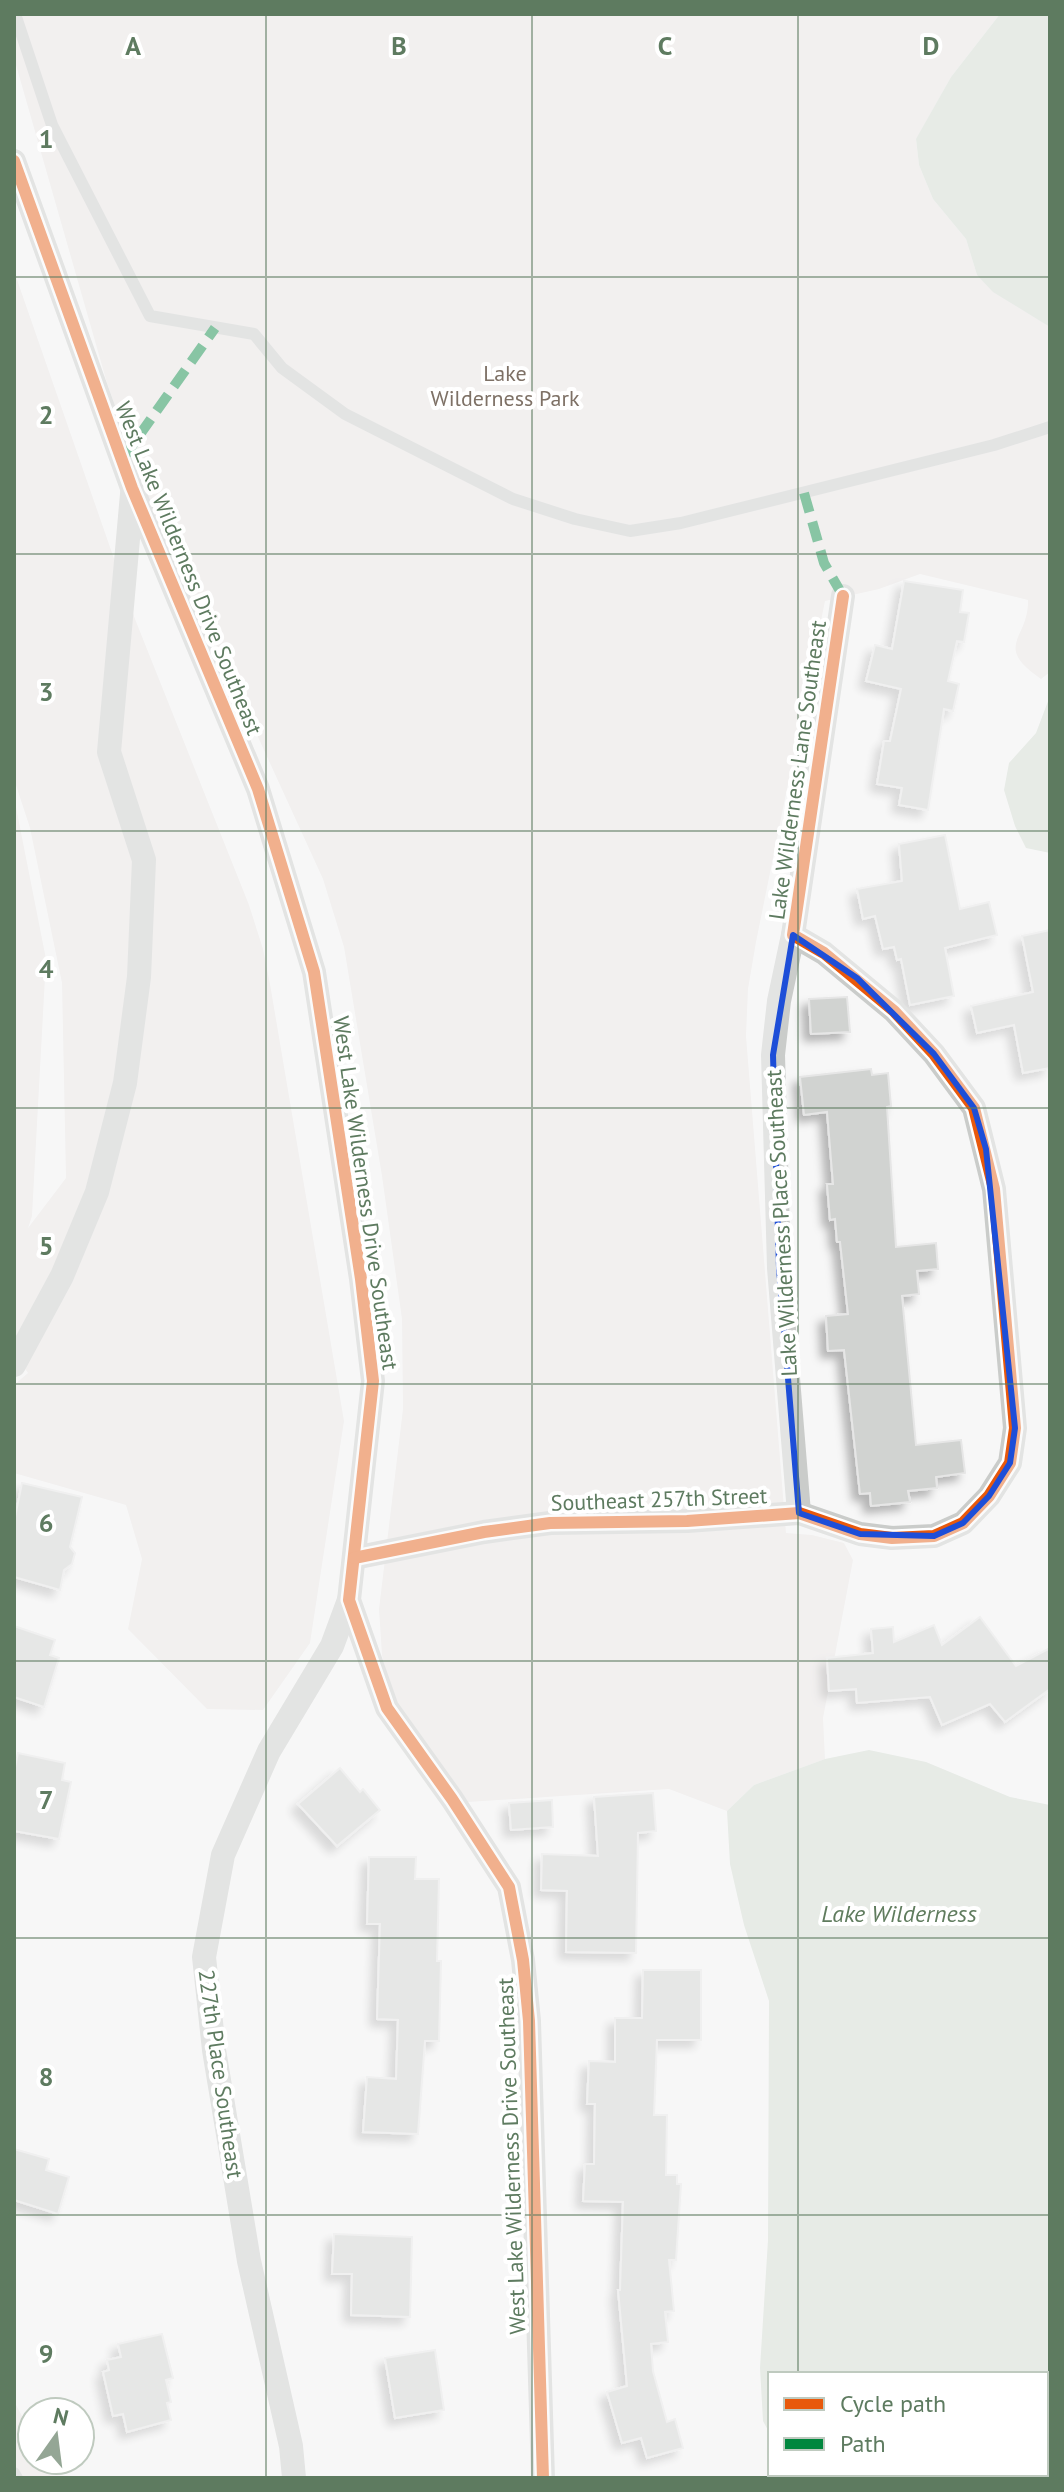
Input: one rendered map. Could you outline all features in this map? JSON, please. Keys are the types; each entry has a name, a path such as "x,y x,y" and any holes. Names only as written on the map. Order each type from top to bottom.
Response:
{"street":[{"name":"West Lake Wilderness Drive Southeast","path":"14,161 132,488 258,789 314,972 361,1279 373,1381 349,1600 387,1708 452,1799 509,1887 523,1960 529,2021 543,2478"},
{"path":"14,1365 62,1276 97,1192 125,1083 139,977 144,860 109,752 132,488"},
{"name":"Lake Wilderness Lane Southeast","path":"843,596 793,935 824,953 894,1011 934,1054 974,1108 994,1189 1015,1428 1010,1463 989,1496 963,1523"},
{"name":"Lake Wilderness Place Southeast","path":"793,935 779,1001 773,1055 779,1268 799,1513"},
{"name":"Southeast 257th Street","path":"354,1558 484,1532 550,1523 687,1521 799,1513 860,1534 892,1538 934,1536 963,1523"},
{"name":"227th Place Southeast","path":"294,2478 291,2446 249,2261 214,2050 204,1957 223,1855 269,1751 332,1646 349,1600"}],"lane":[{"path":"15,14 52,125 150,316 254,334 282,368 345,414 513,499 575,519 630,531 681,523 994,445 1050,427"}],"highlighted area":[{"path":"793,935 857,978 934,1054 974,1108 986,1149 1015,1428 1010,1463 989,1496 963,1523 934,1536 860,1534 799,1513 779,1268 773,1055"}],"green space":[{"name":"Lake Wilderness Park","path":"14,14 1000,14 951,77 916,140 919,165 933,199 966,239 977,275 1050,327 1050,672 1041,679 1018,658 1016,642 1024,624 1028,600 920,574 879,589 825,601 756,942 748,989 746,1036 786,1533 812,1535 844,1543 853,1560 823,1718 825,1759 754,1785 727,1811 669,1789 468,1802 404,1719 387,1677 379,1609 403,1409 402,1319 344,947 323,879 145,490 107,383 14,58"},
{"path":"14,271 135,619 249,905 270,984 344,1421 310,1643 263,1710 207,1709 128,1629 142,1559 126,1505 14,1473 14,1385 28,1373 14,1353 14,797 46,959 32,1216 28,1228 66,1178 62,983 30,828 14,779"},
{"path":"14,2401 16,2476 51,2478 14,2478"}],"water":[{"path":"1000,14 1050,14 1050,327 993,292 977,275 966,239 933,199 919,165 916,139 951,77"},
{"path":"1050,696 1050,853 1026,848 1015,826 1004,790 1009,763 1036,733"},
{"name":"Lake Wilderness","path":"869,1750 926,1762 1010,1797 1050,1805 1050,2478 826,2476 1048,2476 1048,2372 768,2372 768,2430 763,2421 760,2368 768,2240 769,2001 744,1925 730,1864 727,1811 754,1785 825,1759"}],"building":[{"path":"904,581 963,590 960,612 969,613 964,642 957,641 948,681 959,684 953,711 944,709 928,810 899,805 902,788 877,784 884,741 890,741 901,689 866,681 875,645 892,649"},
{"path":"945,835 960,909 989,902 997,935 945,948 954,996 910,1005 901,959 897,960 894,947 883,949 875,916 863,919 857,889 902,881 899,844"},
{"path":"1050,930 1050,1068 1023,1073 1014,1025 977,1033 971,1006 1033,992 1022,936"},
{"path":"847,997 850,1032 811,1034 809,999"},
{"path":"871,1069 872,1075 888,1073 891,1106 887,1107 896,1247 936,1243 938,1269 917,1271 919,1294 902,1296 916,1445 961,1440 965,1473 936,1477 937,1488 908,1491 910,1502 871,1506 870,1493 860,1494 844,1350 828,1351 826,1316 848,1314 840,1242 837,1242 835,1219 830,1220 827,1184 833,1184 827,1112 804,1115 800,1077"},
{"path":"22,1483 82,1497 70,1547 75,1553 72,1564 64,1570 60,1590 14,1577 14,1522"},
{"path":"980,1617 1016,1666 1050,1648 1050,1689 1005,1722 990,1704 942,1725 930,1697 857,1703 856,1689 829,1691 827,1658 873,1653 871,1629 893,1627 894,1642 934,1625 942,1645"},
{"path":"14,1626 55,1640 50,1655 59,1658 44,1707 14,1697"},
{"path":"18,1753 65,1763 62,1780 71,1782 59,1839 14,1831 14,1772"},
{"path":"340,1768 380,1810 337,1846 298,1804"},
{"path":"653,1793 656,1831 638,1833 636,1953 566,1952 567,1891 541,1890 542,1854 598,1856 594,1797"},
{"path":"552,1800 553,1827 511,1830 509,1803"},
{"path":"369,1857 416,1857 415,1879 439,1879 439,2041 425,2041 418,2134 363,2132 367,2077 396,2079 398,2020 377,2019 380,1924 367,1924"},
{"path":"643,1970 701,1970 701,2040 657,2040 654,2115 667,2115 666,2175 677,2175 677,2184 681,2184 676,2260 669,2260 674,2311 665,2312 668,2342 651,2344 653,2371 667,2422 675,2419 683,2448 647,2458 641,2438 622,2443 607,2392 627,2386 618,2290 623,2202 583,2201 585,2164 594,2164 595,2104 587,2104 589,2061 615,2062 615,2018 642,2018"},
{"path":"14,2149 49,2159 46,2170 69,2177 58,2214 14,2200"},
{"path":"334,2234 412,2237 410,2317 351,2315 352,2274 332,2274"},
{"path":"162,2334 173,2378 166,2380 171,2420 127,2432 123,2414 113,2416 103,2372 109,2370 107,2360 121,2357 118,2344"},
{"path":"435,2350 444,2410 395,2418 385,2358"}],"marked path":[{"path":"122,460 215,328"},
{"path":"804,493 824,563 843,596"}],"cycle path":[{"path":"14,161 132,488 258,789 314,972 361,1279 373,1381 349,1600 387,1708 452,1799 509,1887 523,1960 529,2021 543,2478"},
{"path":"354,1558 484,1532 550,1523 687,1521 799,1513 860,1534 892,1538 934,1536 963,1523 989,1496 1010,1463 1015,1428 994,1189 974,1108 934,1054 894,1011 824,953 793,935 843,596"}]}
